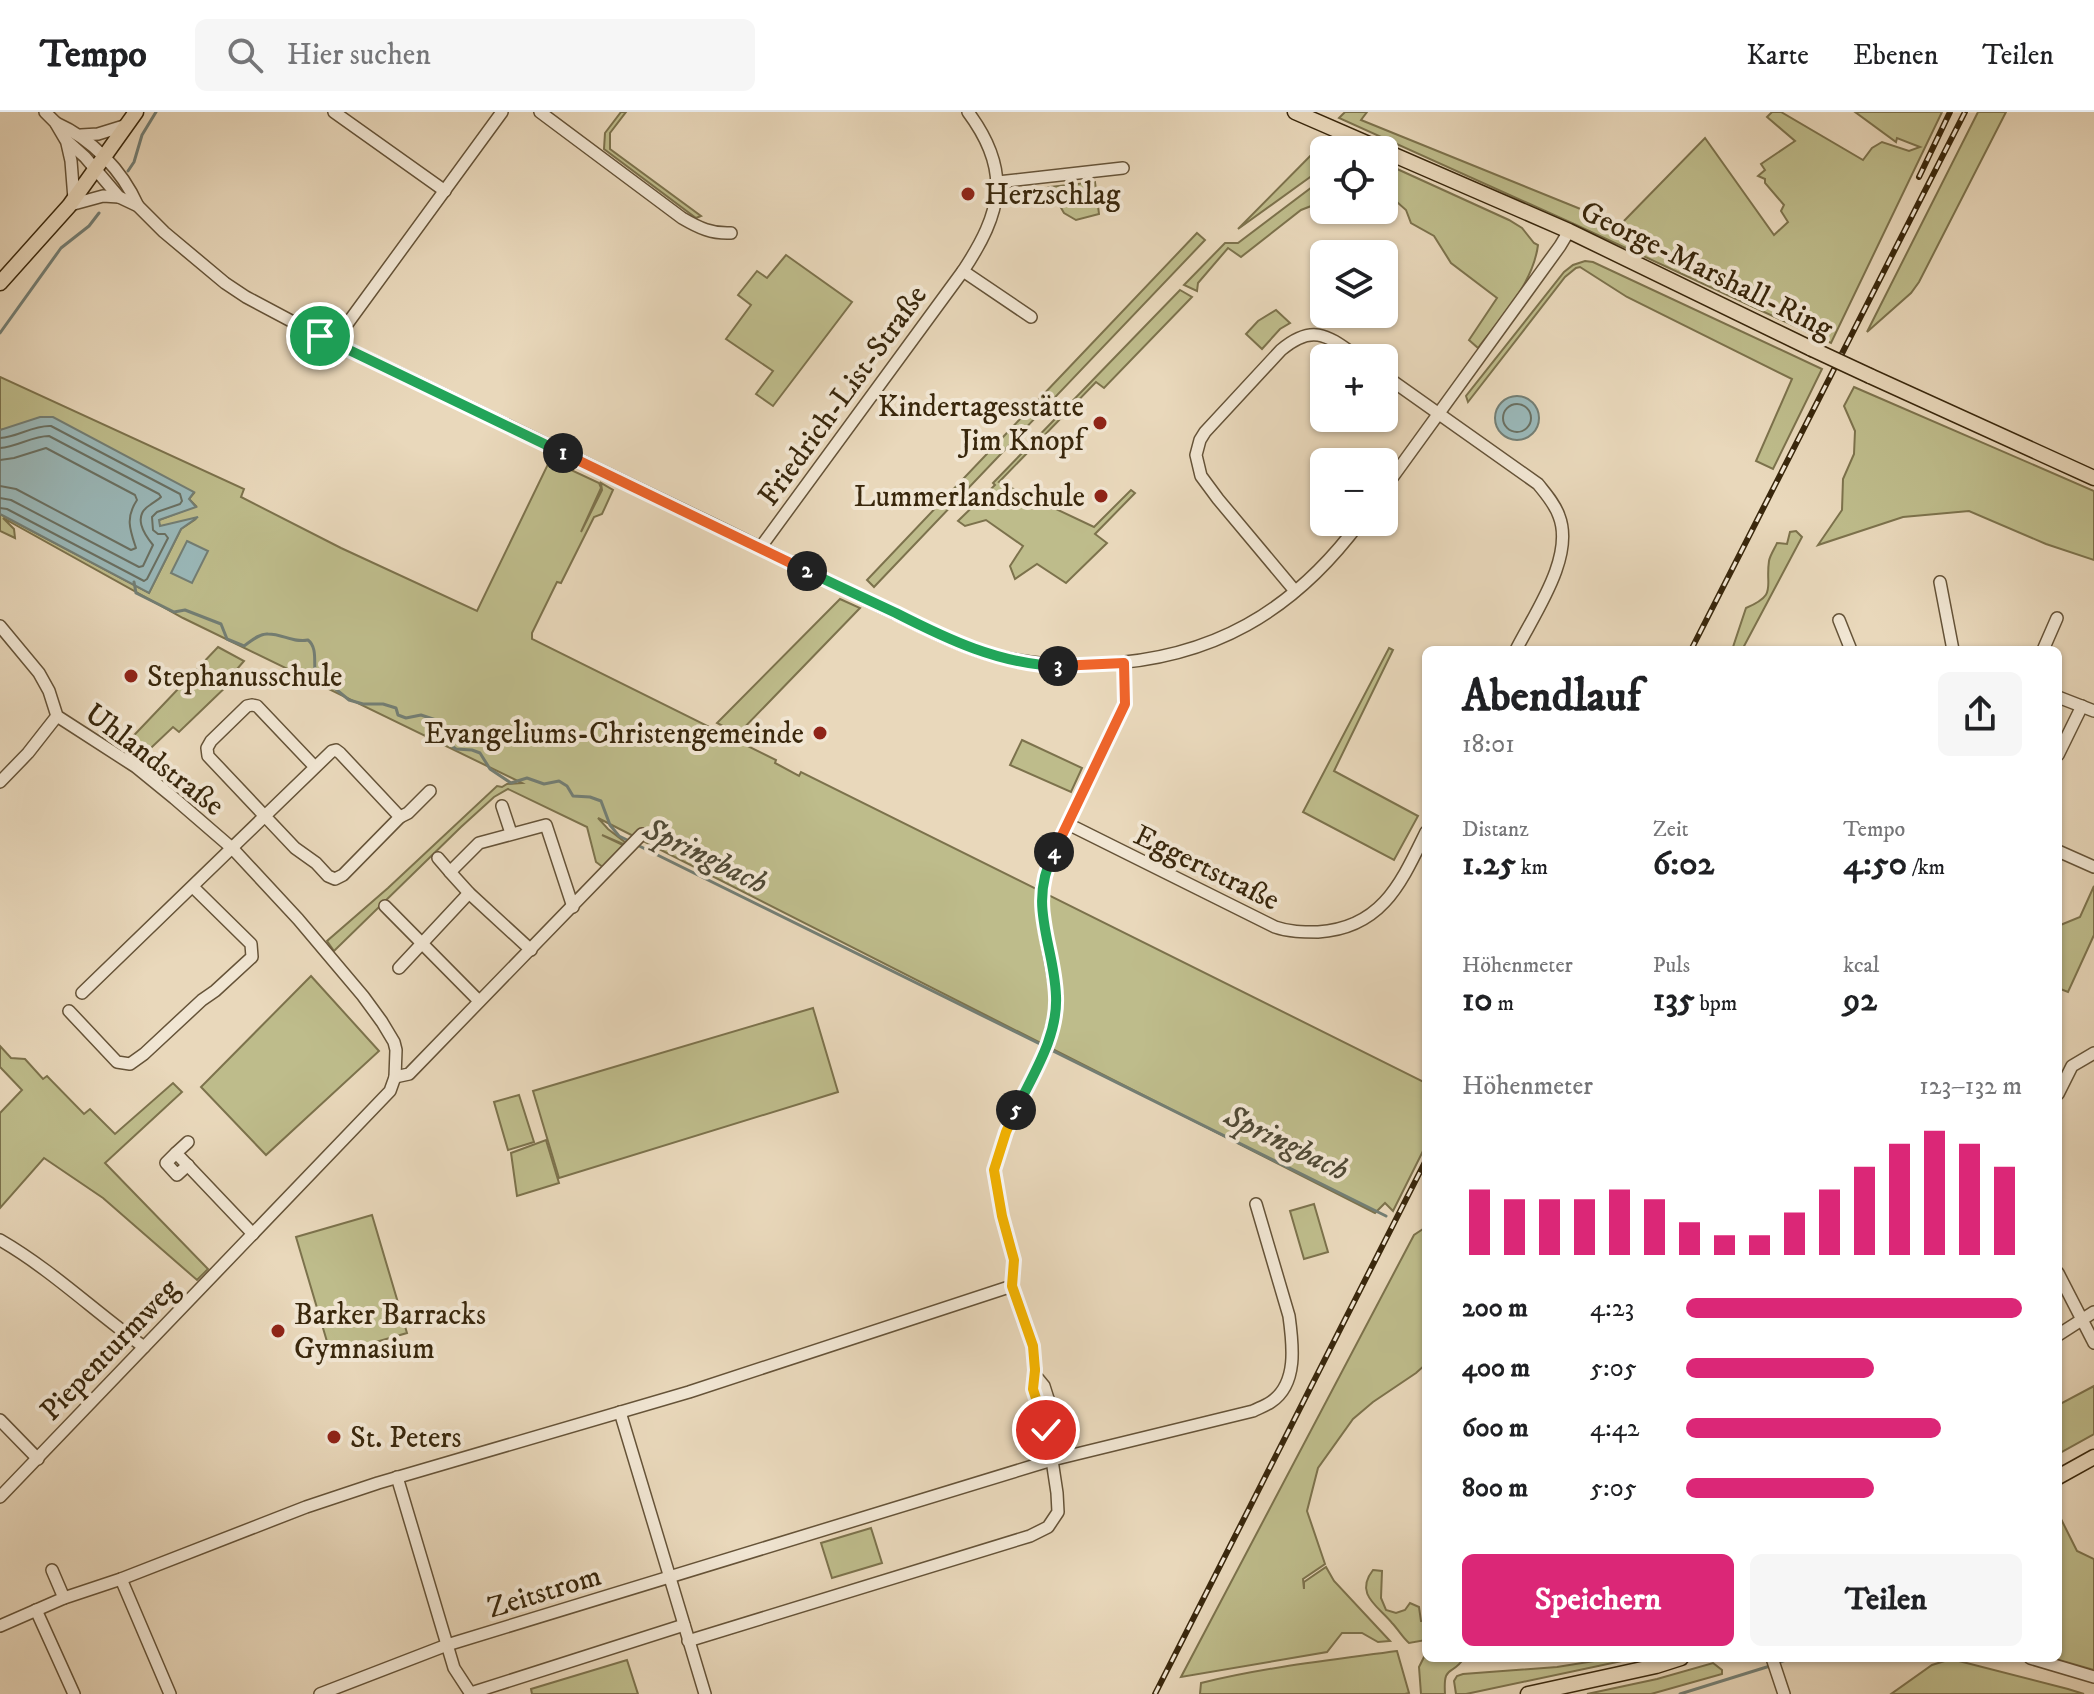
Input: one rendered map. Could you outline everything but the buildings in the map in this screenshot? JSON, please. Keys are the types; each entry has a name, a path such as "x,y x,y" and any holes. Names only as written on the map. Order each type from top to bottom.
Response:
{"main road":[{"name":"George-Marshall-Ring","path":"1295,112 1569,231 1812,349 2094,478"},
{"path":"0,283 71,202 132,118"},
{"path":"2062,1475 2094,1457"},
{"path":"1528,1694 1668,1662"}],"street":[{"path":"45,112 65,139 73,170 71,202 103,196 119,197 138,206 225,283 270,310 929,631 988,653 1045,665 1124,663 1193,650 1223,638 1256,619 1295,591 1350,536"},
{"path":"334,112 445,191"},
{"path":"335,343 502,112"},
{"path":"540,112 696,227 715,234 731,233"},
{"name":"Friedrich-List-Straße","path":"760,548 963,271 984,237 997,197 998,175 983,132 968,112"},
{"path":"55,122 81,135 98,134 132,118"},
{"path":"81,135 119,197"},
{"path":"65,139 130,189 138,206"},
{"path":"998,182 1123,168"},
{"path":"1398,470 1569,231"},
{"name":"Friedrich-List-Straße","path":"963,271 1031,317"},
{"path":"1295,591 1201,476 1196,462 1198,446 1205,432 1293,340 1306,335 1328,337 1338,344"},
{"path":"1398,385 1538,484 1560,516 1562,538 1559,564 1518,646"},
{"path":"1940,582 1952,646"},
{"path":"2045,646 2057,618"},
{"path":"1839,620 1849,646"},
{"name":"Uhlandstraße","path":"0,626 39,673 54,701 57,716 136,767 184,806 233,849 298,919 363,996 392,1038 396,1050 395,1077"},
{"path":"688,1641 1039,1532 1048,1527 1058,1512 1052,1460 1057,1427 1044,1386 1035,1375 1033,1346 1012,1286 1014,1260 994,1170 1006,1132 1046,1050 1055,1014 1057,997 1044,926 1042,888 1049,863 1125,704 1124,663"},
{"path":"2062,698 2094,711"},
{"name":"Uhlandstraße","path":"315,767 257,706 252,705 247,706 207,748 208,756 295,848 335,879 343,875 430,791"},
{"path":"2062,747 2082,706"},
{"path":"0,782 57,716"},
{"name":"Uhlandstraße","path":"82,993 332,751 336,750 400,817"},
{"path":"502,806 511,833"},
{"name":"Eggertstraße","path":"1068,824 1275,927 1301,933 1333,931 1372,914 1398,887 1422,840"},
{"path":"450,872 479,843 546,825 573,907"},
{"name":"Piepenturmweg","path":"0,1497 390,1091 395,1077 409,1074 637,840"},
{"path":"2062,853 2094,867"},
{"path":"438,858 469,893 531,950"},
{"path":"69,1011 117,1062 130,1064 252,957 251,944 193,887"},
{"path":"399,968 469,893"},
{"path":"385,906 479,1001"},
{"path":"2062,1086 2072,1066 2094,1053"},
{"path":"188,1142 176,1153 253,1234"},
{"name":"Zeitstrom","path":"320,1694 447,1645 1052,1460 1253,1411 1273,1401 1286,1386 1292,1356 1289,1316 1256,1204"},
{"path":"0,1240 64,1283 144,1347"},
{"path":"2062,1281 2094,1343"},
{"path":"0,1626 64,1598 306,1507 397,1477 689,1392 1012,1286"},
{"path":"2062,1333 2094,1312"},
{"path":"620,1412 705,1694"},
{"path":"0,1420 38,1459"},
{"path":"397,1477 454,1668 471,1694 684,1625"},
{"path":"52,1570 64,1598"},
{"path":"121,1579 170,1694"},
{"path":"36,1610 74,1694"},
{"path":"2043,1662 2094,1677"},
{"path":"1773,1663 1784,1694"}],"shaded area":[{"path":"621,112 626,112 610,133 610,149 701,216 696,218 604,149 605,133"},
{"path":"1345,112 1367,112 1361,120 1620,225 1705,138 1774,235 1788,222 1781,211 1784,205 1765,179 1758,176 1765,170 1761,164 1795,141 1767,117 1772,112 1781,112 1863,160 1872,148 1882,142 1909,151 1920,147 1897,138 1896,142 1855,112 1942,112 1831,343 1398,145 1398,136 1379,136 1339,118"},
{"path":"1978,112 2006,112 1919,282 1867,332"},
{"path":"1310,156 1310,177 1238,229"},
{"path":"1398,169 1509,220 1522,228 1538,245 1523,287 1478,348 1469,340 1497,298 1451,263 1434,236 1411,223 1406,210 1398,203"},
{"path":"1095,182 1099,214 1076,220 1064,213 1049,187"},
{"path":"1310,189 1310,206 1301,210 1241,257 1228,248 1198,283 1197,291 1184,285 1225,243 1238,243"},
{"path":"1197,233 1205,240 874,587 867,580"},
{"path":"786,255 852,302 773,406 756,394 773,371 726,339 751,305 738,295 757,271 767,278"},
{"path":"1585,261 1593,262 1822,369 1773,469 1756,461 1792,379 1627,297 1580,267 1565,277 1468,402 1466,396 1564,272"},
{"path":"1180,290 1192,297 1104,388 1096,382 999,482 1094,527 1131,490 1135,493 1095,534 1107,543 1066,583 1037,564 1015,579 1010,566 1023,546 986,520 965,526 958,521"},
{"path":"1276,310 1290,323 1280,329 1262,349 1246,334 1258,321"},
{"path":"0,377 244,489 241,497 341,548 477,611 550,460 599,483 601,488 581,532 602,490 601,483 613,490 602,514 594,517 561,583 557,582 532,633 532,639 776,760 775,763 799,776 801,772 1422,1081 1422,1153 1393,1211 1385,1203 1375,1213 598,818 626,843 602,835 625,846 604,868 596,862 587,827 508,789 494,797 461,827 334,951 327,941 497,786 522,783 183,618 3,518 14,529 15,538 0,531 0,514 149,593 181,529 196,519 159,527 159,520 196,506 189,499 194,493 6,429 0,430"},
{"path":"1854,387 2094,491 2094,560 2046,544 1969,511 1903,517 1818,545 1842,510 1843,479 1854,454 1855,431 1844,406"},
{"path":"1796,531 1802,537 1744,646 1733,646 1746,608 1766,594 1771,554 1777,543 1787,544 1790,532"},
{"path":"840,599 860,608 738,734 717,723"},
{"path":"218,647 244,661 231,676 233,680 179,732 173,727 135,763 120,750"},
{"path":"1389,648 1393,650 1334,771 1418,816 1394,860 1303,812"},
{"path":"1022,740 1082,768 1071,792 1010,765"},
{"path":"2094,886 2094,935 2068,992 2062,990 2062,924 2080,917"},
{"path":"311,976 379,1051 266,1155 201,1087"},
{"path":"813,1008 838,1092 559,1178 533,1091"},
{"path":"0,1046 11,1058 25,1059 43,1079 47,1076 84,1114 90,1109 115,1134 173,1083 182,1092 105,1163 208,1269 197,1280 103,1198 44,1158 0,1208 0,1113 22,1090 0,1067"},
{"path":"519,1095 534,1142 508,1150 494,1102"},
{"path":"546,1140 559,1183 517,1196 511,1153"},
{"path":"1314,1204 1328,1252 1304,1259 1290,1211"},
{"path":"372,1215 407,1333 331,1355 296,1237"},
{"path":"1422,1230 1422,1368 1353,1419 1318,1468 1307,1511 1325,1564 1303,1579 1304,1589 1304,1582 1326,1567 1334,1581 1390,1641 1378,1642 1362,1633 1342,1633 1327,1652 1181,1677 1414,1235"},
{"path":"2094,1386 2094,1434 2062,1452 2062,1403"},
{"path":"2062,1521 2077,1551 2094,1559 2094,1670 2062,1661"},
{"path":"871,1528 882,1563 832,1578 821,1543"},
{"path":"1373,1570 1382,1571 1381,1598 1386,1610 1396,1613 1405,1610 1410,1603 1419,1607 1422,1641 1409,1643 1370,1599 1366,1586"},
{"path":"1397,1651 1409,1693 1405,1694 1200,1694 1201,1683 1225,1677"},
{"path":"627,1660 638,1694 532,1694 531,1689"},
{"path":"1422,1661 1461,1662 1447,1674 1445,1694 1421,1694 1419,1667"},
{"path":"1588,1662 1617,1662 1456,1694 1454,1681 1463,1674"},
{"path":"1963,1662 2084,1694 1891,1694 1932,1665"},
{"path":"1713,1663 1722,1670 1722,1674 1651,1694 1587,1694 1657,1679"}],"water":[{"path":"1517,396 1532,403 1539,418 1532,433 1517,440 1502,433 1495,418 1502,403"},
{"path":"40,417 53,417 194,492 189,499 196,507 159,520 160,526 198,517 181,529 149,593 0,514 0,430"},
{"path":"187,541 208,551 192,583 171,573"}],"waterway":[{"path":"128,171 142,135 156,112"},
{"path":"0,333 61,248 89,226 99,213"},
{"name":"Springbach","path":"134,582 136,593 174,612 185,610 221,624 227,639 244,646 265,634 308,640 314,650 315,672 349,700 396,708 398,715 406,718 421,715 439,721 447,742 456,749 480,753 490,769 511,783 527,778 544,784 559,781 567,786 573,796 601,801 610,825 619,836 1044,1046"},
{"name":"Springbach","path":"1051,1050 1386,1216"},
{"path":"1680,1694 1770,1666"}],"railway":[{"path":"1919,177 1950,112"},
{"path":"1693,646 1965,112"},
{"path":"1155,1694 1422,1168"}],"place":[{"name":"Herzschlag","path":"968,194"},
{"name":"Kindertagesstätte Jim Knopf","path":"1100,423"},
{"name":"Lummerlandschule","path":"1101,496"},
{"name":"Stephanusschule","path":"131,676"},
{"name":"Evangeliums-Christengemeinde","path":"820,733"},
{"name":"Barker Barracks Gymnasium","path":"278,1331"},
{"name":"St. Peters","path":"334,1437"}],"route":[{"path":"320,336 929,631 988,653 1045,665 1124,663 1125,704 1049,863 1042,888 1044,926 1057,997 1055,1014 1047,1048 1006,1132 994,1170 1014,1260 1012,1286 1033,1346 1033,1389 1046,1430"}]}
